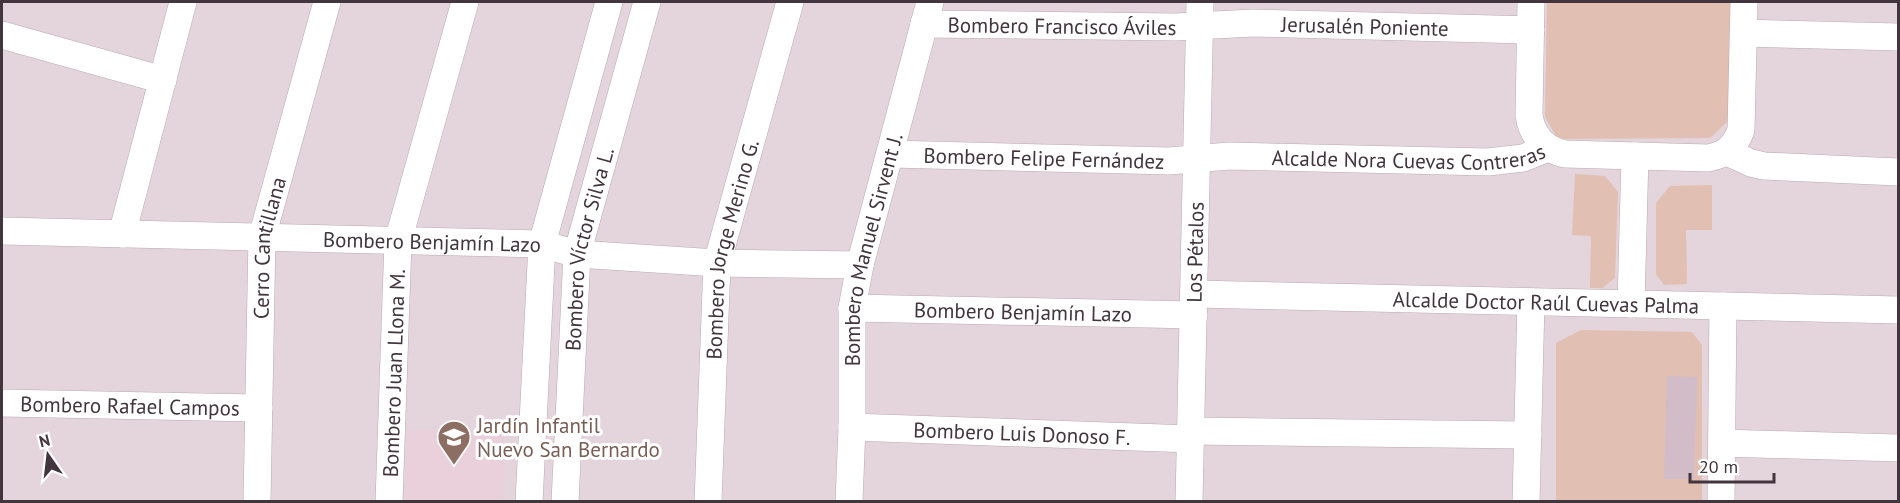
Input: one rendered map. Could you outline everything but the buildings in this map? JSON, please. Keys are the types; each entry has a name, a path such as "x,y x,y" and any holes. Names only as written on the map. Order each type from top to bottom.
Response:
{"street":[{"path":"122,234 183,2"},
{"name":"Cerro Cantillana","path":"257,501 262,237 327,2"},
{"name":"Bombero Juan Llona M.","path":"389,501 398,241 465,2"},
{"name":"Bombero Víctor Silva L.","path":"529,501 542,244 609,2"},
{"name":"Bombero Víctor Silva L.","path":"565,501 577,254 647,2"},
{"name":"Bombero Jorge Merino G.","path":"708,501 717,263 790,2"},
{"path":"1531,2 1529,115 1535,134 1548,148"},
{"path":"1744,2 1741,130 1734,145 1727,152 1764,166 1899,172"},
{"name":"Bombero Francisco Áviles","path":"927,13 1175,27 1200,13"},
{"name":"Bombero Manuel Sirvent J.","path":"849,501 852,427 852,308 860,265 927,13"},
{"name":"Jerusalén Poniente","path":"1200,13 1253,22 1531,30"},
{"name":"Los Pétalos","path":"1189,501 1200,13"},
{"path":"1743,33 1899,37"},
{"path":"2,35 163,80"},
{"name":"Alcalde Nora Cuevas Contreras","path":"1197,159 1229,156 1488,162 1523,158 1548,148 1565,154 1708,158 1727,152"},
{"name":"Bombero Felipe Fernández","path":"891,154 1169,161 1197,159"},
{"path":"1630,304 1635,156"},
{"name":"Bombero Benjamín Lazo","path":"2,231 542,244 577,254 717,263 860,265"},
{"path":"1526,501 1531,302"},
{"name":"Alcalde Doctor Raúl Cuevas Palma","path":"1194,304 1531,302 1899,310"},
{"name":"Bombero Benjamín Lazo","path":"852,308 1194,304"},
{"path":"1721,501 1724,306"},
{"name":"Bombero Rafael Campos","path":"2,403 259,408"},
{"name":"Bombero Luis Donoso F.","path":"852,427 1191,435 1528,435"},
{"path":"1722,443 1899,448"}],"shaded area":[{"path":"2,2 1898,2 1898,501 2,501"},
{"path":"1547,2 1731,2 1728,121 1710,138 1558,139 1545,117"},
{"path":"1575,174 1605,176 1618,192 1615,278 1602,288 1590,288 1591,236 1572,235"},
{"path":"1712,185 1712,230 1686,230 1687,284 1664,285 1656,274 1656,203 1670,186"},
{"path":"1581,330 1692,332 1702,345 1702,501 1556,502 1556,343"},
{"name":"Jardín Infantil Nuevo San Bernardo","path":"406,430 504,431 503,501 405,501"}],"place":[{"name":"Jardín Infantil Nuevo San Bernardo","path":"454,466"}]}
